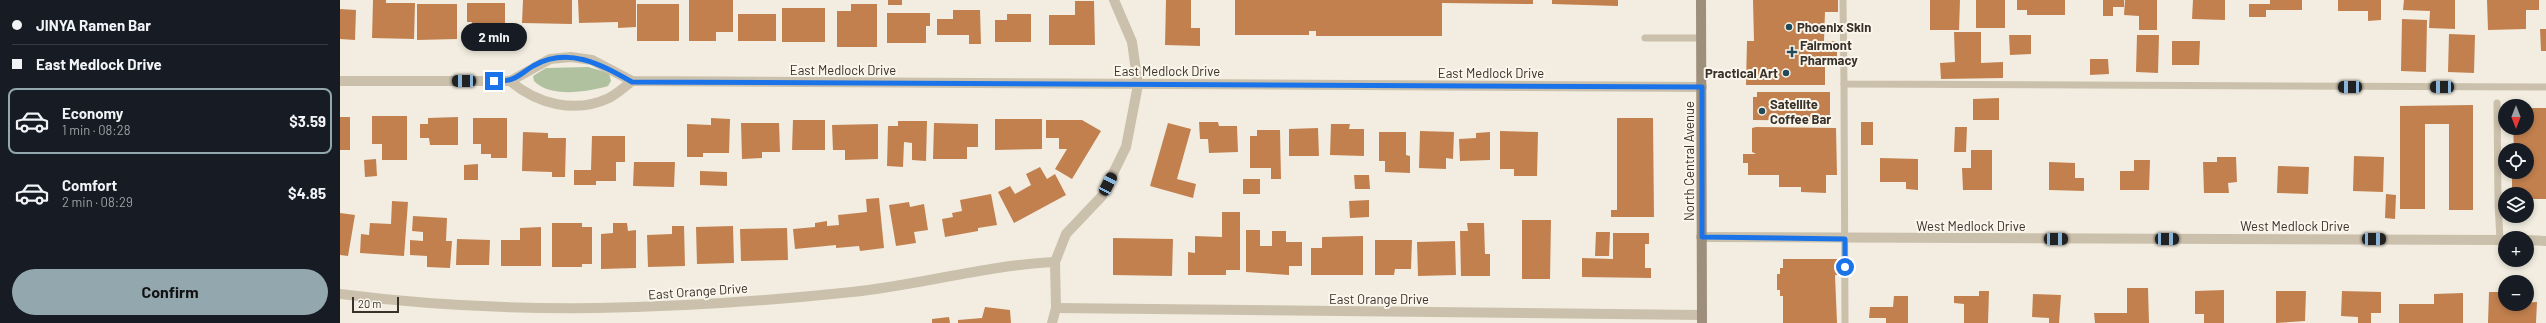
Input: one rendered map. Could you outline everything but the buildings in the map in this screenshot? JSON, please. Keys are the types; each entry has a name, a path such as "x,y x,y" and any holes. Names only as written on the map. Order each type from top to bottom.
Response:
{"main road":[{"name":"North Central Avenue","path":"1701,0 1702,319"}],"street":[{"path":"1052,323 1056,308 1055,262 1066,234 1102,196 1126,148 1138,85 1132,42 1114,0"},
{"name":"East Medlock Drive","path":"510,82 550,59 571,57 592,60 632,82 1702,87"},
{"path":"340,81 510,82 529,96 562,106 584,105 609,98 632,82"},
{"name":"West Medlock Drive","path":"1702,237 1845,239 2498,240"},
{"path":"2534,240 2546,241"},
{"name":"East Orange Drive","path":"340,294 446,305 585,309 690,307 853,292 960,276 1016,264 1055,262"},
{"name":"East Orange Drive","path":"1056,308 1702,319"}],"lane":[{"path":"1843,0 1845,323"},
{"path":"1645,38 1701,38"},
{"path":"1844,84 2546,87"},
{"path":"2497,104 2498,203 2502,231"}],"green space":[{"path":"588,67 609,73 611,81 608,86 580,92 559,92 549,90 534,81 533,76 546,68"}],"place":[{"name":"Phoenix Skin","path":"1789,27"},
{"name":"Fairmont Pharmacy","path":"1792,52"},
{"name":"Practical Art","path":"1786,73"},
{"name":"Satellite Coffee Bar","path":"1762,111"}],"route":[{"path":"494,81 510,82 534,66 550,59 571,57 592,60 632,82 1702,87 1702,237 1845,239 1845,267"}]}
